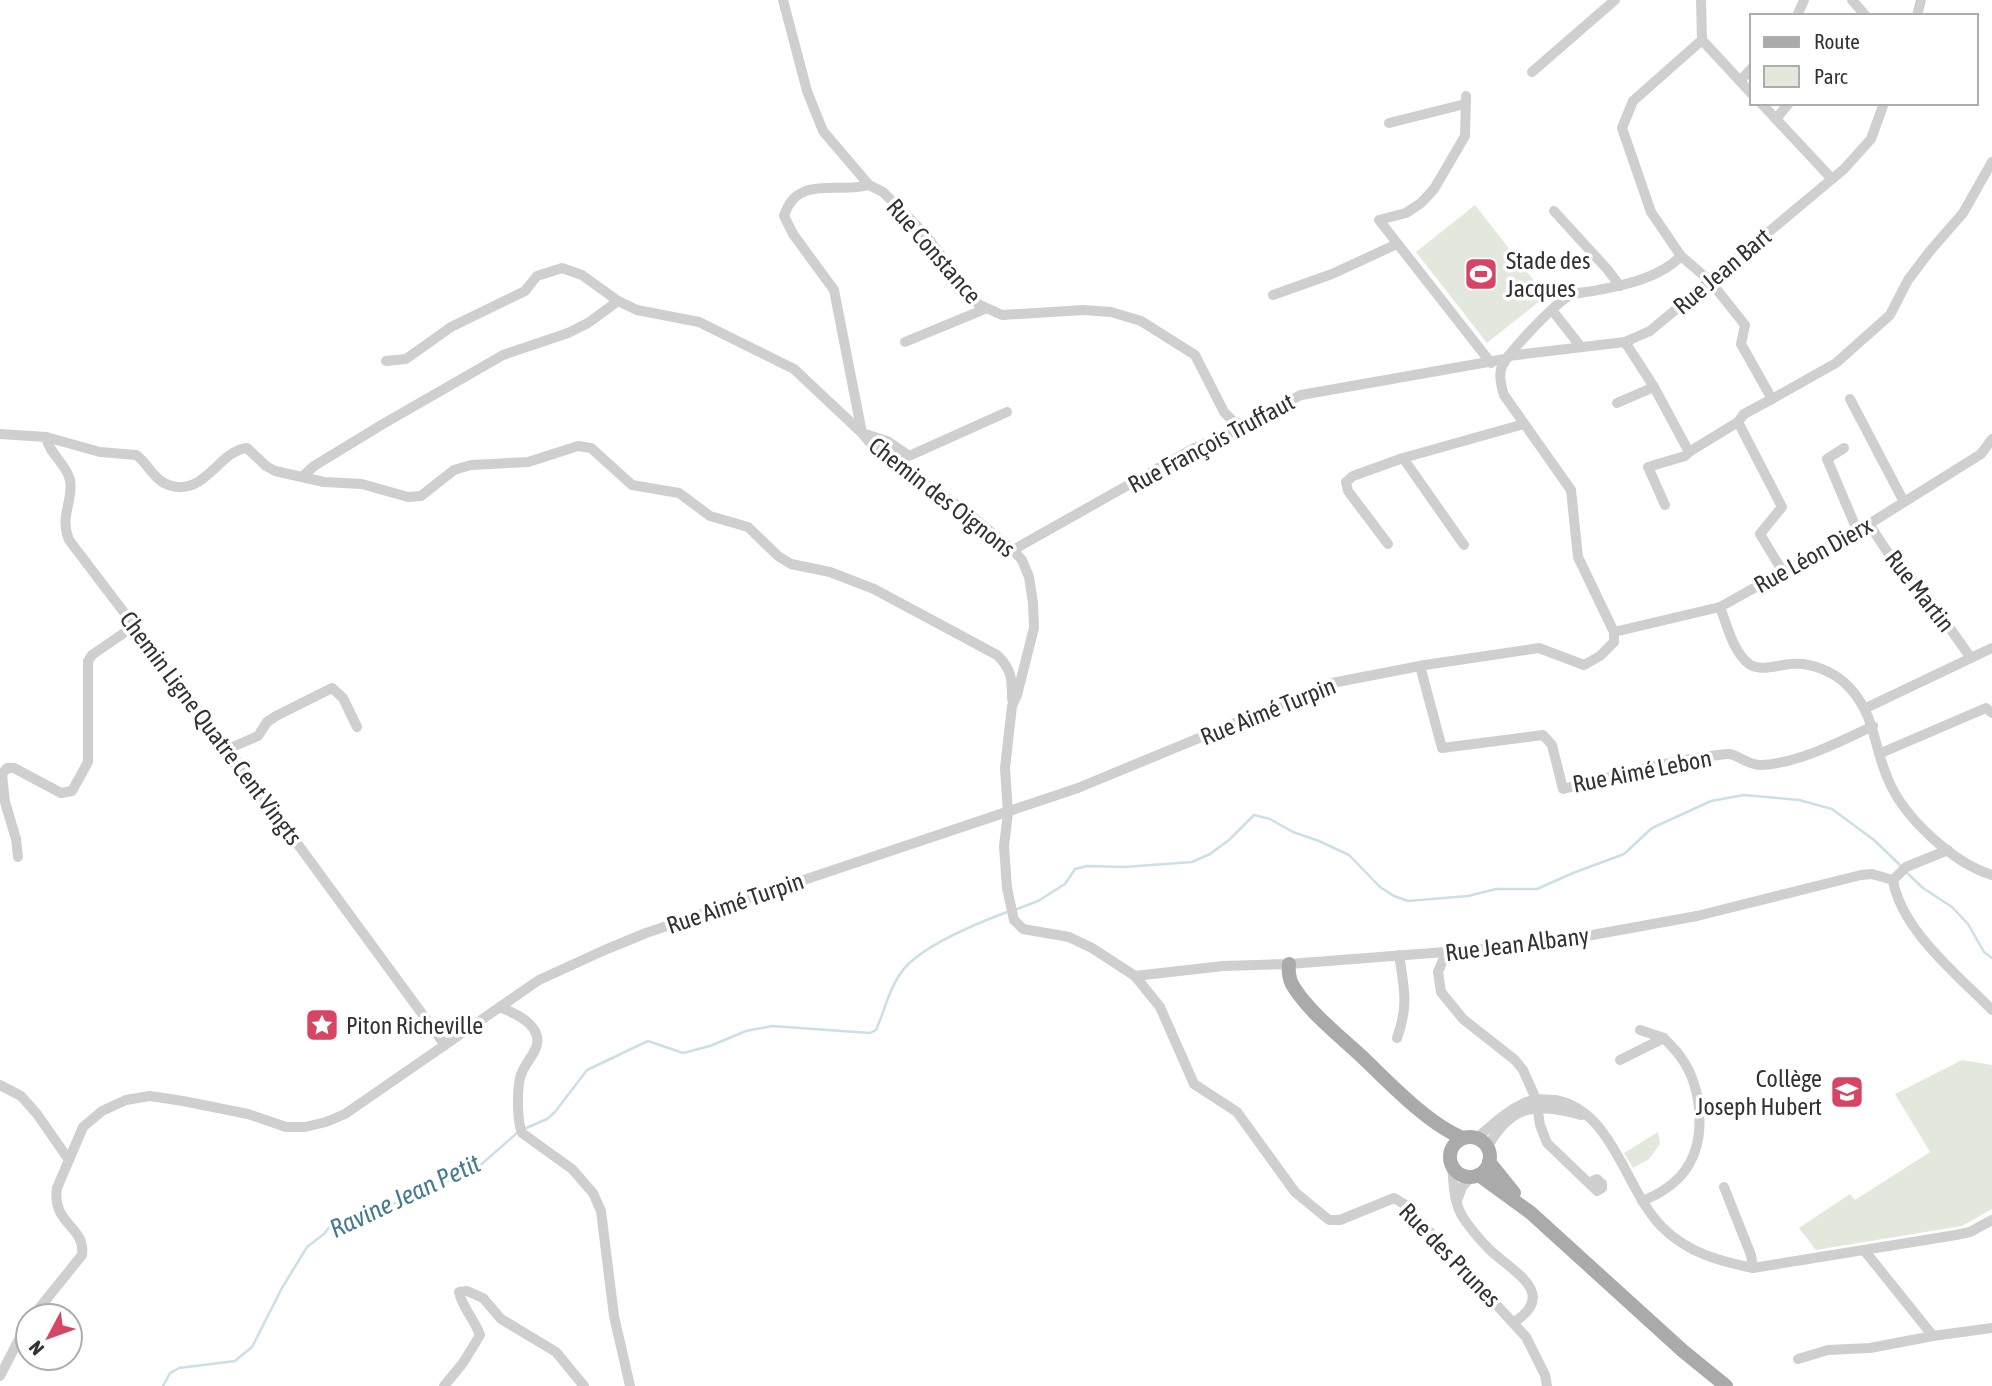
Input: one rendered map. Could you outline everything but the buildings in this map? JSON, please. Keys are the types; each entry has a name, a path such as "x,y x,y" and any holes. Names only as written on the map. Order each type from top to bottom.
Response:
{"main road":[{"path":"1289,964 1288,975 1295,989 1331,1029 1413,1103 1446,1129 1479,1146 1531,1213"},
{"path":"1413,1103 1458,1173 1475,1176 1531,1213 1655,1326 1726,1386"},
{"path":"1451,1159 1457,1141 1479,1146"},
{"path":"1475,1176 1479,1146"}],"street":[{"name":"Rue Constance","path":"783,0 807,91 823,131 869,185 883,192 916,224 978,304 1002,315 1083,310 1111,312 1141,321 1195,355 1224,412 1234,422 1242,425"},
{"path":"1532,72 1615,0"},
{"path":"1701,0 1702,40 1750,92"},
{"path":"1852,0 1864,14"},
{"path":"1702,40 1633,101 1622,128 1651,212 1681,256 1710,281 1745,325 1741,344 1772,399"},
{"path":"1740,80 1750,70"},
{"path":"1389,123 1465,100 1465,136 1434,189 1421,203 1406,213 1379,220 1491,363"},
{"path":"1763,105 1832,179"},
{"path":"1776,119 1787,105"},
{"name":"Rue Jean Bart","path":"1507,357 1625,342 1650,331 1832,179 1871,138 1883,105"},
{"path":"1665,505 1647,467 1685,456 1738,422 1744,414 1836,363 1890,315 1908,280 1962,213 1992,162"},
{"path":"869,185 857,188 811,188 792,198 784,216 793,234 834,290 862,433 887,441 909,456 1007,412"},
{"path":"1553,212 1620,286"},
{"path":"1273,295 1332,274 1397,244"},
{"path":"1614,632 1578,557 1571,490 1504,395 1500,385 1500,372 1507,357 1552,310 1572,295 1620,286 1672,266 1681,256"},
{"name":"Chemin des Oignons","path":"386,361 406,359 451,327 525,291 537,276 562,268 582,275 618,301 637,310 699,322 794,369 871,444 904,470 963,509 1022,560 1029,576 1034,628 1012,706 1005,768 1008,813"},
{"path":"302,477 314,466 371,431 503,355 568,333 588,323 618,301"},
{"path":"905,342 985,309"},
{"path":"1552,310 1581,347"},
{"path":"1625,342 1654,387 1689,452"},
{"name":"Rue François Truffaut","path":"1013,550 1192,449 1233,432 1301,395 1491,363 1507,357"},
{"path":"1617,403 1654,387"},
{"path":"1850,399 1904,502"},
{"path":"1738,422 1782,508 1760,534 1783,572"},
{"path":"1388,544 1348,491 1346,482 1353,476 1403,458 1524,424"},
{"path":"3,437 29,434 100,452 136,455 154,476 164,483 176,486 192,485 204,479 239,449 247,448 275,471 324,482 362,484 408,497 421,496 454,470 471,465 528,462 578,446 591,448 632,485 679,493 710,516 748,527 778,556 791,564 830,572 874,589 997,655 1008,665 1012,676 1012,706"},
{"name":"Chemin Ligne Quatre Cent Vingts","path":"46,437 51,453 65,469 70,481 64,527 69,540 228,750 445,1045"},
{"name":"Rue Léon Dierx","path":"1614,632 1720,607 1869,524 1981,454 1992,439"},
{"path":"1844,448 1827,459 1857,530"},
{"path":"1403,458 1464,545"},
{"name":"Rue Martin","path":"1869,524 1902,574 1919,585 1971,659"},
{"path":"1720,607 1738,650 1748,664 1760,668 1802,664 1822,670 1847,684 1866,708 1887,779 1896,795 1916,821 1948,850 1992,875"},
{"path":"18,857 16,839 5,802 2,774 8,768 14,768 61,793 72,791 88,762 88,662 92,654 134,626"},
{"name":"Rue Aimé Turpin","path":"44,1302 82,1255 79,1237 61,1216 55,1199 69,1160 83,1127 102,1111 127,1100 150,1096 172,1099 248,1114 286,1127 305,1127 345,1114 539,981 646,933 1078,788 1332,683 1539,648 1584,666 1600,656 1614,642 1614,632"},
{"path":"1866,708 1992,648"},
{"name":"Rue Aimé Lebon","path":"1420,666 1442,748 1544,735 1552,744 1563,789 1652,767 1730,754 1753,765 1775,763 1837,743 1873,726"},
{"path":"228,750 258,736 267,722 276,716 332,688 343,698 357,727"},
{"path":"1881,753 1986,709 1992,713"},
{"name":"Rue des Prunes","path":"1008,813 1004,846 1014,920 1023,929 1069,937 1080,942 1135,976 1160,1007 1194,1084 1237,1112 1295,1192 1329,1220 1340,1220 1394,1198 1404,1204 1526,1337 1545,1375 1547,1386"},
{"path":"1948,850 1906,867 1895,878 1897,896 1920,934 1992,1010"},
{"name":"Rue Jean Albany","path":"1135,976 1223,966 1289,964 1537,945 1697,916 1872,874 1895,878"},
{"path":"1446,953 1438,972 1441,992 1462,1019 1515,1059 1523,1070 1537,1103 1540,1125 1548,1143 1589,1183"},
{"path":"1397,1038 1406,1003 1399,955"},
{"path":"500,1007 532,1026 538,1041 535,1052 520,1078 521,1130 572,1169 593,1194 601,1211 614,1316 630,1386"},
{"path":"1640,1030 1664,1038 1684,1060 1694,1087 1699,1114 1698,1140 1692,1159 1677,1180 1659,1194 1642,1200"},
{"path":"1620,1060 1664,1038"},
{"path":"0,1085 21,1096 69,1160"},
{"path":"1479,1146 1509,1118 1537,1103 1582,1115 1599,1129 1642,1200 1663,1228 1692,1250 1716,1260 1753,1268 1969,1232 1992,1220"},
{"path":"1451,1159 1456,1204 1465,1220 1489,1249 1522,1276 1532,1288 1530,1307 1514,1322"},
{"path":"1456,1204 1462,1186 1475,1176"},
{"path":"1724,1187 1751,1255 1753,1268"},
{"path":"1864,1250 1933,1336"},
{"path":"444,1386 463,1363 480,1335 474,1320 463,1306 459,1292 467,1291 482,1298 501,1319 556,1352 584,1386"},
{"path":"1798,1359 1828,1350 1870,1348 1992,1328"},
{"path":"0,1376 14,1349"}],"green space":[{"name":"Stade des Jacques","path":"1475,205 1546,296 1487,343 1416,252"},
{"path":"1962,1060 1992,1065 1992,1209 1962,1226 1816,1250 1799,1228 1850,1194 1855,1200 1930,1152 1895,1094"},
{"path":"1658,1132 1660,1144 1649,1159 1633,1168 1624,1153"}],"waterway":[{"name":"Ravine Jean Petit","path":"1017,909 1038,901 1065,884 1075,869 1087,866 1124,867 1192,862 1210,854 1229,840 1254,815 1270,819 1293,832 1349,855 1380,887 1408,901 1468,896 1496,889 1537,889 1624,854 1652,828 1711,801 1744,795 1799,800 1832,809 1874,840 1902,867"},
{"name":"Ravine Jean Petit","path":"1906,872 1923,888 1952,907 1968,924 1984,952 1992,958"},
{"name":"Ravine Jean Petit","path":"524,1129 547,1119 555,1112 587,1070 648,1041 683,1053 710,1046 746,1031 772,1026 870,1033 876,1030 898,977 912,961 951,936 1007,912"},
{"name":"Ravine Jean Petit","path":"163,1386 170,1373 179,1368 235,1361 252,1347 282,1288 307,1247 330,1226 376,1211 476,1169 518,1132"}],"place":[{"name":"Stade des Jacques","path":"1481,274"},
{"name":"Piton Richeville","path":"322,1025"},
{"name":"Collège Joseph Hubert","path":"1847,1092"}]}
